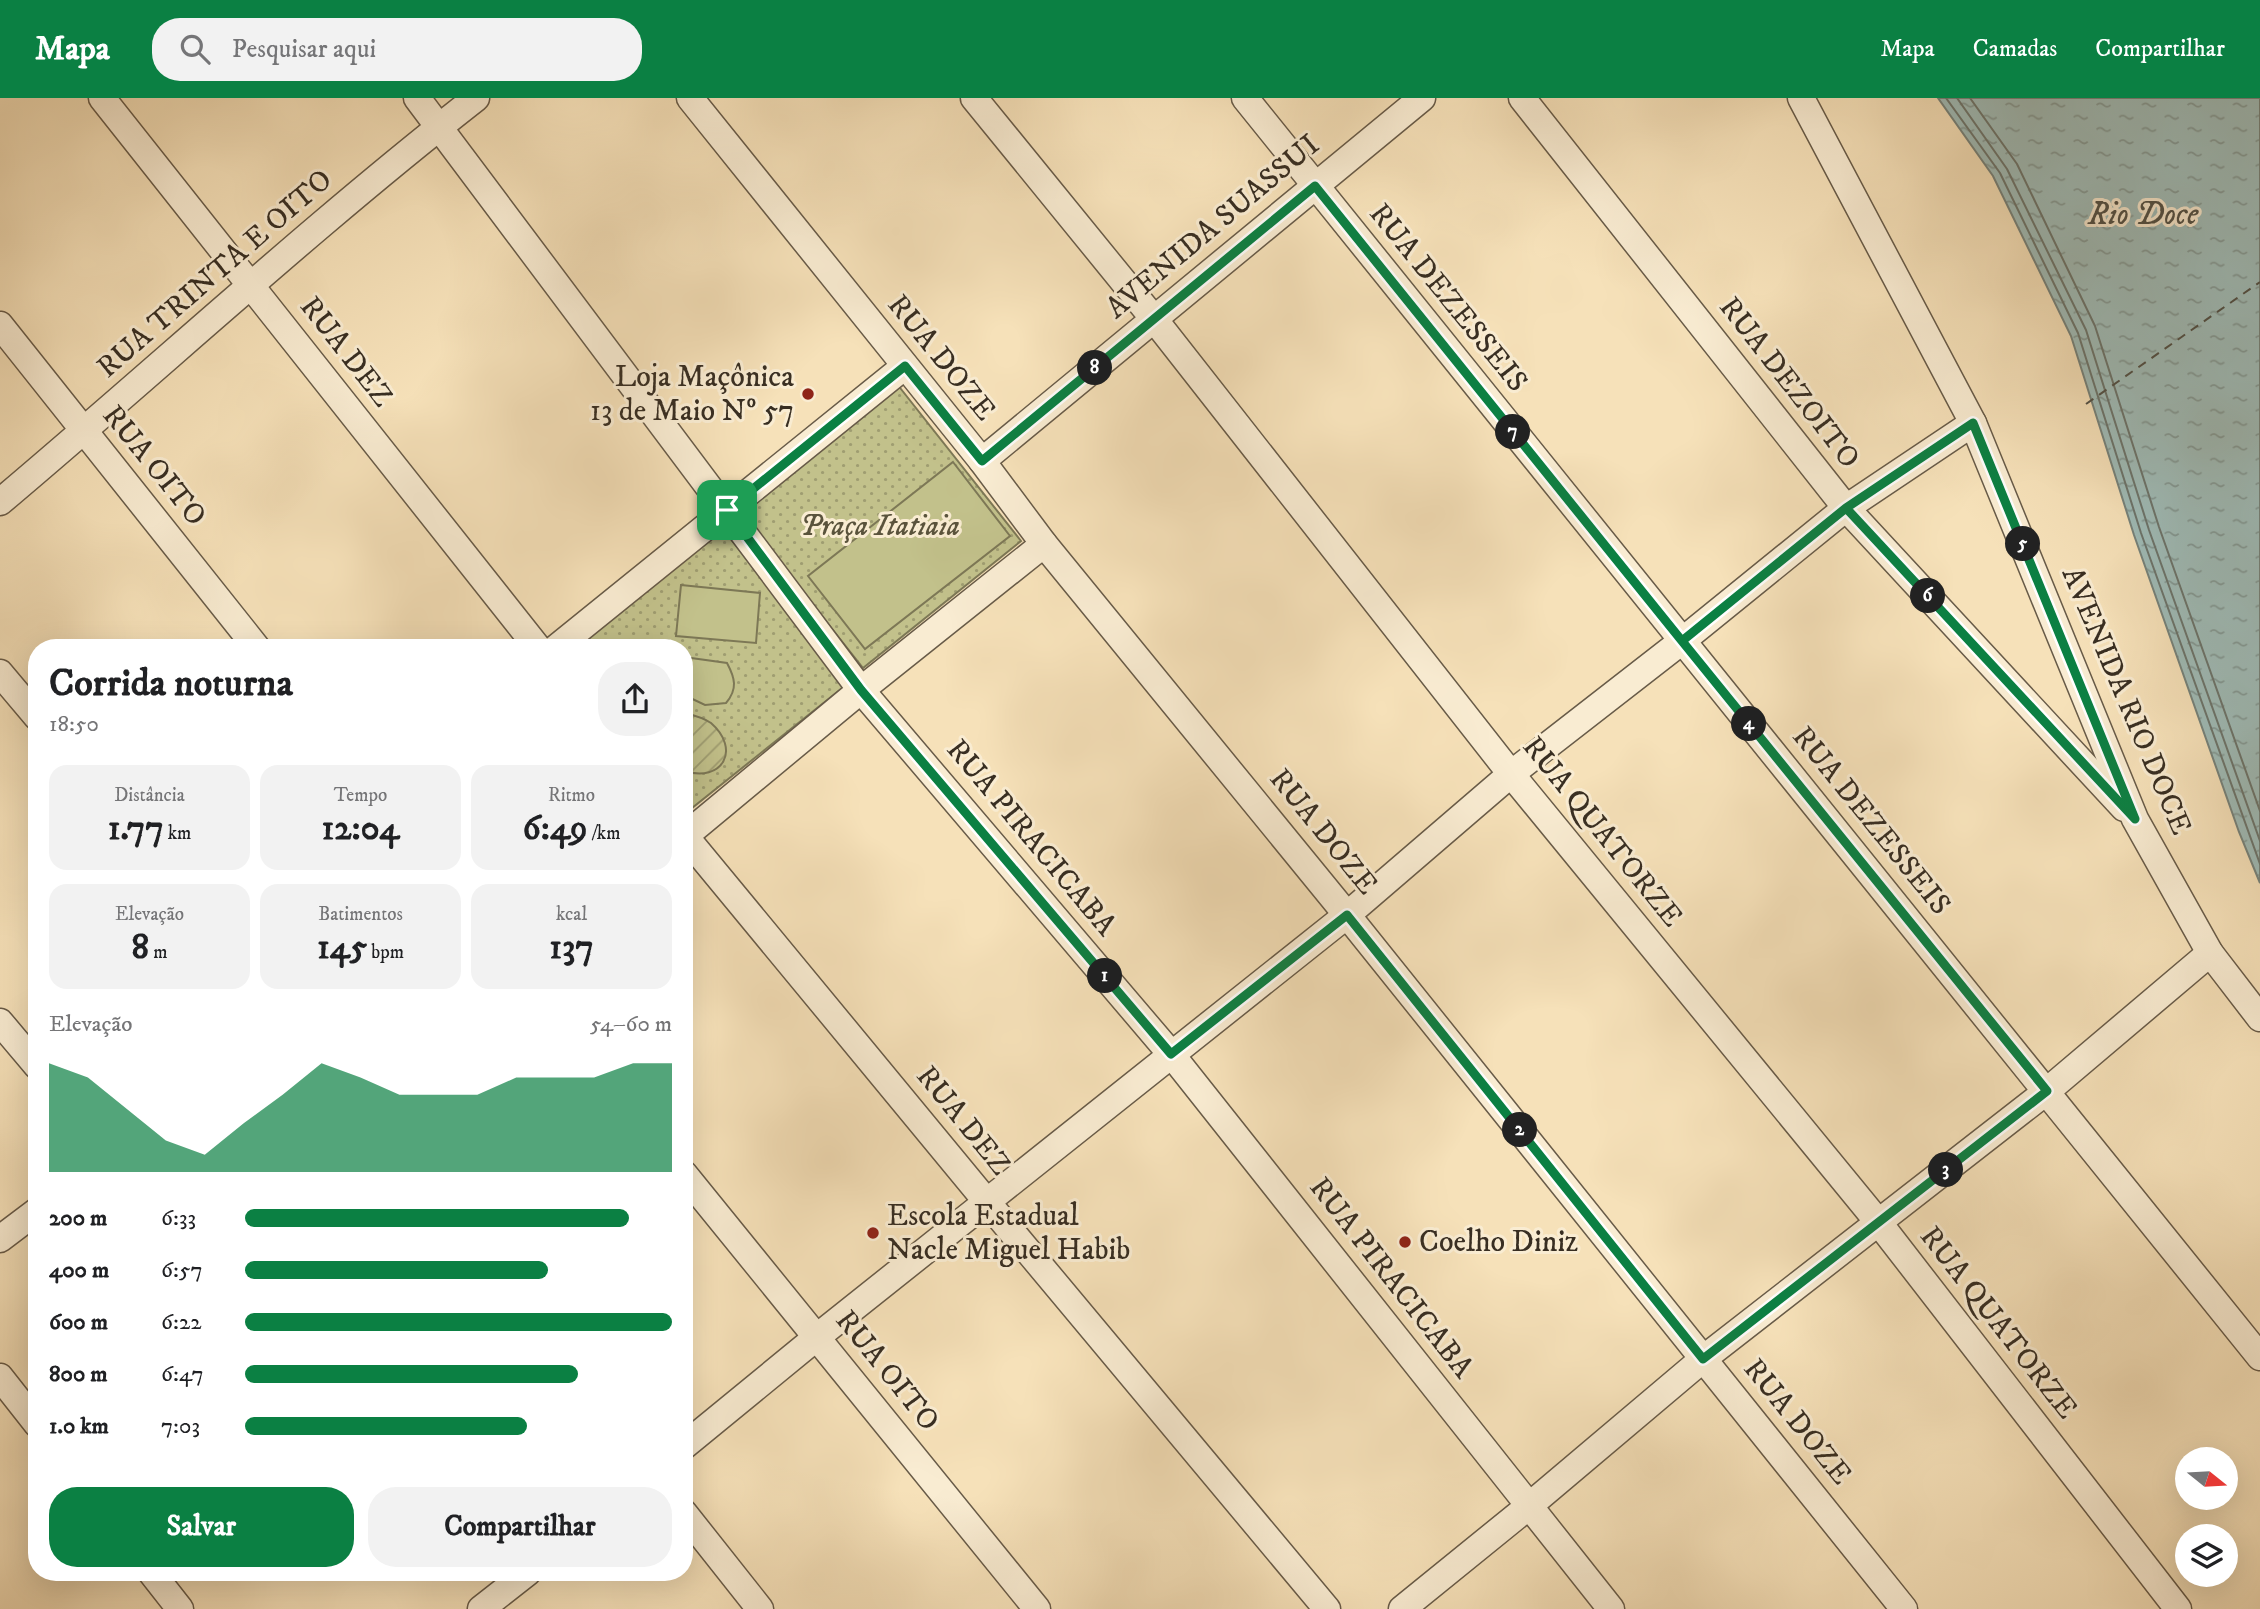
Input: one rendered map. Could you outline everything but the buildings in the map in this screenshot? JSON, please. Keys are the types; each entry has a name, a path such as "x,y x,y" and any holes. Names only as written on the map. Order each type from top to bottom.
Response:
{"street":[{"name":"RUA DEZ","path":"102,98 531,639"},
{"name":"RUA PIRACICABA","path":"417,98 861,690 1171,1054 1611,1609"},
{"name":"RUA TRINTA E OITO","path":"0,502 249,284 475,98"},
{"name":"RUA DOZE","path":"690,98 982,461 1044,544 1347,915 1904,1609"},
{"name":"RUA QUATORZE","path":"974,98 1154,319 1511,774 1879,1223 2178,1609"},
{"name":"RUA DEZESSEIS","path":"1245,98 2260,1356"},
{"name":"AVENIDA SUASSUI","path":"982,461 1422,98"},
{"name":"RUA DEZOITO","path":"1522,98 1846,508 2135,819"},
{"name":"AVENIDA RIO DOCE","path":"1801,98 1973,423 2135,819 2210,953 2260,1018"},
{"name":"RUA OITO","path":"0,326 250,639"},
{"path":"567,639 905,366"},
{"path":"693,1439 1347,915 1511,774 1682,641 1846,508 1973,423"},
{"path":"693,829 861,690 1044,544"},
{"path":"0,673 28,706"},
{"name":"RUA DEZ","path":"693,846 1327,1609"},
{"path":"1402,1609 1703,1359 2047,1091 2210,953"},
{"path":"0,1022 28,1055"},
{"name":"RUA OITO","path":"693,1185 1037,1609"},
{"path":"0,1239 28,1218"},
{"path":"0,1377 28,1413"},
{"path":"693,1524 760,1609"},
{"path":"158,1581 180,1609"},
{"path":"487,1607 517,1581"}],"green space":[{"name":"Praça Itatiaia","path":"897,384 1021,541 863,668 738,510"},
{"path":"953,462 1010,536 865,649 808,576"},
{"name":"Praça Itatiaia","path":"722,528 846,685 693,807 693,639 583,639"},
{"path":"681,585 760,593 756,643 676,636"},
{"path":"693,658 727,663 732,674 732,693 726,703 705,705 693,699"},
{"path":"693,715 708,721 720,733 726,753 718,768 693,772"}],"water":[{"name":"Rio Doce","path":"1938,98 2260,98 2260,883 2239,832 2134,535 2071,336 1993,176"}],"ferry route":[{"path":"2086,404 2260,282"}],"place":[{"name":"Loja Maçônica 13 de Maio Nº 57","path":"808,394"},
{"name":"Escola Estadual Nacle Miguel Habib","path":"873,1233"},
{"name":"Coelho Diniz","path":"1405,1242"}],"route":[{"path":"727,510 861,690 1171,1054 1347,915 1703,1359 2047,1091 1682,641 1737,597 1846,508 1973,423 2135,819 1846,508 1682,641 1315,186 982,461 905,366 727,510"}]}
